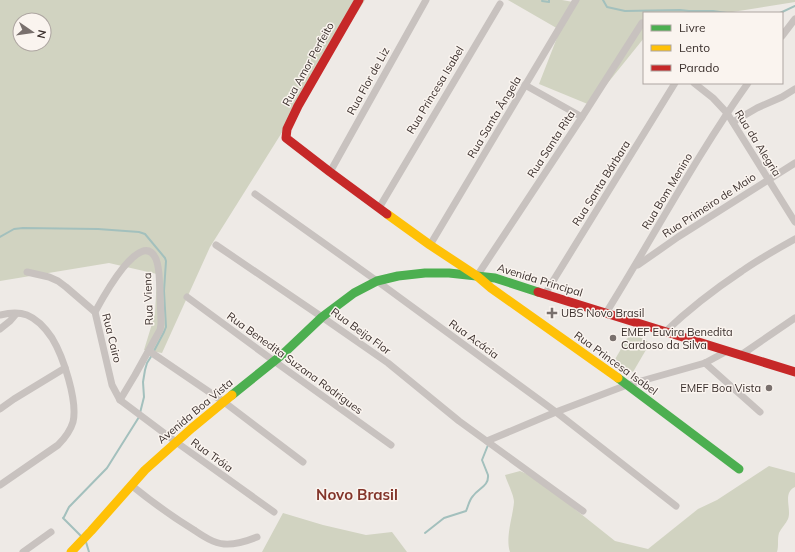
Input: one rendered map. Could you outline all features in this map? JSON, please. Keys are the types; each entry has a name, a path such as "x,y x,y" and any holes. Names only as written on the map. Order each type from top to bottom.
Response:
{"street":[{"name":"Rua Amor Perfeito","path":"289,141 286,138 286,134 290,122 316,73 359,0"},
{"name":"Rua Flor de Liz","path":"330,172 426,0"},
{"name":"Rua Santa Ângela","path":"430,244 576,0"},
{"name":"Rua Princesa Isabel","path":"379,208 500,4"},
{"path":"783,35 795,19"},
{"name":"Rua Santa Rita","path":"477,276 642,23"},
{"name":"Rua Santa Bárbara","path":"545,294 674,84"},
{"name":"Rua da Alegria","path":"695,84 713,98 733,122 795,222"},
{"name":"Rua Bom Menino","path":"606,313 726,114 747,84"},
{"path":"525,85 582,117"},
{"path":"733,122 795,89"},
{"name":"Rua Princesa Isabel","path":"289,141 379,208 477,276 491,288 627,385 739,469"},
{"name":"Rua Primeiro de Maio","path":"635,267 678,237 795,163"},
{"name":"Rua Acácia","path":"255,194 556,412 676,506"},
{"path":"665,332 709,294 743,270 795,239"},
{"name":"Rua Beija Flor","path":"216,245 388,363 459,421 583,511"},
{"name":"Rua Viena","path":"95,312 112,282 126,265 140,252 147,251 151,253 157,261 158,268 161,324 159,333 120,400"},
{"name":"Rua Cairo","path":"26,272 49,278 62,284 95,312 112,385 120,400"},
{"name":"Avenida Principal","path":"345,300 365,286 377,281 409,274 449,273 495,278 795,372"},
{"name":"Rua Benedita Suzana Rodrigues","path":"186,297 391,445"},
{"name":"Avenida Boa Vista","path":"71,552 145,470 192,428 283,354 322,317 345,300"},
{"path":"0,329 16,314"},
{"path":"0,315 23,314 31,317 49,334 65,368 72,392 74,411 73,423 68,434 58,445 0,485"},
{"path":"741,356 795,318"},
{"path":"149,351 224,402 303,462"},
{"path":"487,441 556,412 627,385 704,363 727,351"},
{"path":"704,363 760,412"},
{"path":"0,409 65,368"},
{"name":"Rua Tróia","path":"120,400 274,512"},
{"path":"131,485 166,513 208,539 225,544 234,544 257,537"},
{"path":"23,552 51,532"}],"green space":[{"path":"0,0 365,0 210,247 162,353 144,350 155,314 157,274 109,263 0,281"},
{"path":"508,0 562,0 573,2 575,0 795,0 795,2 732,12 643,12 643,39 590,105 539,84 560,30"},
{"path":"631,332 650,343 633,372 614,361"},
{"path":"769,466 795,473 795,487 791,490 788,497 789,515 779,533 777,552 510,552 508,540 514,499 505,475 520,471 543,481 566,502 615,541 648,549 698,509 717,500"},
{"path":"283,513 323,525 366,535 392,532 407,552 262,552"}],"waterway":[{"path":"542,1 549,2 549,0"},
{"path":"603,0 607,7 625,11 680,10 720,12"},
{"path":"782,12 795,6"},
{"path":"0,237 14,229 23,228 98,229 139,232 145,234 166,261 164,291 166,327 154,351"},
{"path":"140,413 144,397 143,382 145,370 152,355"},
{"path":"82,537 63,518 69,507 107,468 139,417"},
{"path":"425,533 444,518 466,511 475,493 487,482 488,475 482,460 488,445"},
{"path":"86,542 89,552"}],"traffic: fast":[{"path":"232,395 283,354 322,317 354,293 377,281 398,276 425,273 449,273 495,278 538,292"},
{"path":"618,378 739,469"}],"traffic: slow":[{"path":"387,214 477,276 491,288 618,378"},
{"path":"71,552 145,470 232,395"}],"traffic: jam":[{"path":"359,0 298,106 287,129 286,138 387,214"},
{"path":"538,292 795,372"}],"place":[{"name":"UBS Novo Brasil","path":"552,313"},
{"name":"EMEF Euvira Benedita Cardoso da Silva","path":"613,338"},
{"name":"EMEF Boa Vista","path":"769,388"}],"district":[{"name":"Novo Brasil","path":"357,494"}]}
